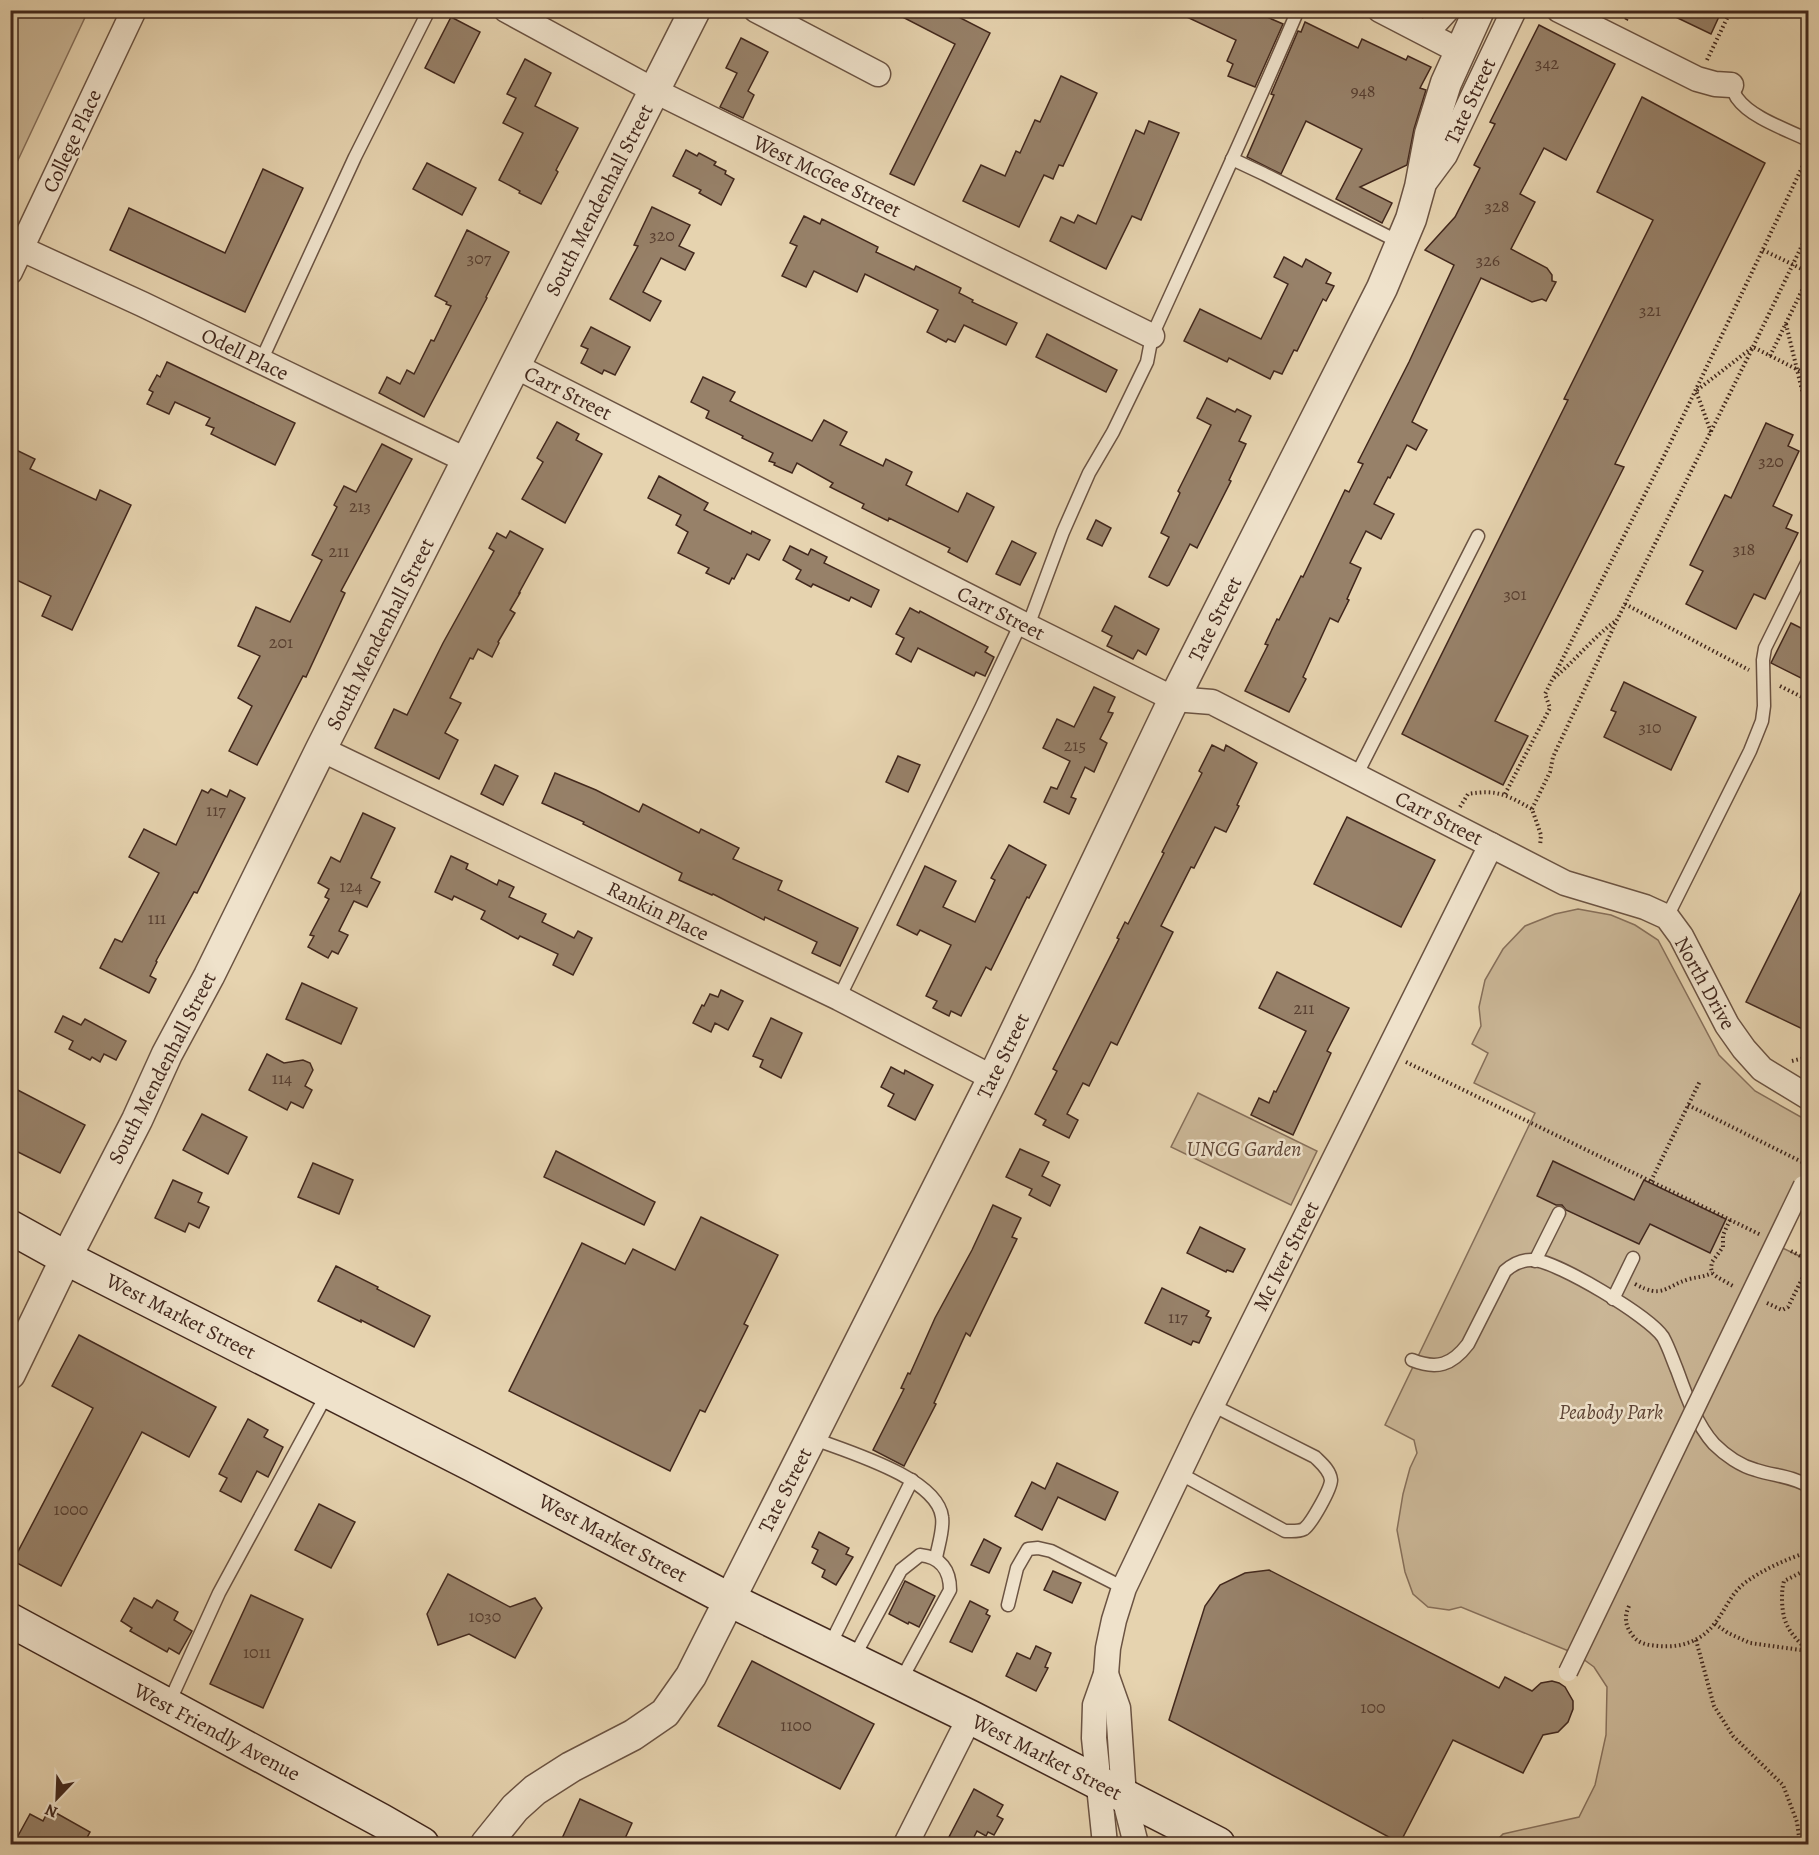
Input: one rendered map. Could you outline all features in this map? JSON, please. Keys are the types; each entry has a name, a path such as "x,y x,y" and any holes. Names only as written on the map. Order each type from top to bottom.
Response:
{"main road":[{"name":"West Market Street","path":"10,1227 730,1600 970,1717 1218,1845"},
{"name":"West Friendly Avenue","path":"10,1620 422,1845"}],"street":[{"name":"College Place","path":"10,272 16,246 134,10"},
{"name":"West McGee Street","path":"506,10 655,91 1152,336"},
{"name":"South Mendenhall Street","path":"10,1374 66,1257 137,1120 167,1054 209,976 321,749 695,10"},
{"path":"756,10 878,74"},
{"path":"1380,10 1461,52"},
{"path":"1426,33 1447,10"},
{"name":"Tate Street","path":"486,1845 515,1808 535,1790 571,1767 633,1735 665,1713 691,1676 993,1078 1174,699 1382,288 1402,244 1420,187 1430,134 1446,83 1479,10"},
{"name":"Tate Street","path":"1420,187 1445,155 1514,10"},
{"path":"1559,10 1697,79 1714,84 1731,85"},
{"name":"Odell Place","path":"16,246 468,461"},
{"name":"Carr Street","path":"515,366 1174,699 1212,702 1491,845"},
{"name":"Rankin Place","path":"321,749 838,998 993,1078"},
{"name":"North Drive","path":"1491,845 1565,883 1646,907 1667,917 1681,936 1727,1025 1744,1049 1762,1069 1809,1097"},
{"name":"Mc Iver Street","path":"1111,1790 1118,1708 1106,1674 1108,1648 1124,1588 1212,1405 1491,845"},
{"path":"1568,1672 1694,1411 1783,1246 1803,1185"},
{"path":"906,1845 970,1717"},
{"path":"1105,1845 1111,1790"},
{"path":"1111,1790 1136,1845"}],"lane":[{"path":"261,362 355,157 429,10"},
{"path":"838,998 1024,625 1089,473 1113,432 1147,362 1152,336 1298,10"},
{"path":"1731,85 1737,99 1746,108 1809,140"},
{"path":"1232,159 1402,244"},
{"path":"1356,776 1478,536"},
{"path":"1667,917 1762,721 1763,660 1766,648 1809,561"},
{"path":"1535,1261 1559,1213"},
{"path":"1613,1299 1633,1258"},
{"path":"1412,1360 1437,1365 1450,1362 1468,1344 1505,1271 1521,1261 1546,1263 1562,1269 1613,1299 1647,1320 1661,1334 1670,1349 1701,1428 1715,1445 1736,1461 1756,1470 1806,1481"},
{"path":"168,1705 219,1593 329,1391"},
{"path":"1179,1473 1285,1531 1302,1530 1310,1525 1330,1486 1331,1477 1314,1457 1212,1405"},
{"path":"812,1438 889,1468 912,1480 936,1500 942,1517 936,1558"},
{"path":"841,1654 912,1480"},
{"path":"1008,1605 1017,1568 1028,1549 1038,1548 1051,1551 1124,1588"},
{"path":"841,1654 901,1570 920,1555 936,1558 950,1577 950,1590 900,1683"}],"path":[{"path":"1697,79 1731,10"},
{"path":"1505,794 1550,708 1545,694 1809,155"},
{"path":"1801,171 1809,174"},
{"path":"1532,809 1550,772 1553,756 1617,620 1754,348 1809,233"},
{"path":"1763,250 1809,272"},
{"path":"1770,356 1809,278"},
{"path":"1786,324 1809,415"},
{"path":"1695,391 1754,348"},
{"path":"1754,348 1809,375"},
{"path":"1695,391 1711,432"},
{"path":"1625,604 1809,700"},
{"path":"1553,678 1604,629 1617,620"},
{"path":"1451,823 1468,794 1485,791 1505,794 1532,809 1541,835 1540,848 1534,867"},
{"path":"1406,1061 1809,1260"},
{"path":"1651,1181 1700,1081"},
{"path":"1688,1105 1809,1165"},
{"path":"1623,1278 1655,1292 1712,1273"},
{"path":"1629,1606 1625,1616 1627,1627 1634,1638 1644,1645 1683,1646 1696,1640 1714,1624 1731,1596 1744,1583 1792,1558 1809,1552"},
{"path":"1808,1651 1790,1633 1783,1617 1782,1587 1784,1581 1809,1569"},
{"path":"1714,1624 1750,1643 1808,1651"},
{"path":"1696,1640 1714,1706 1733,1736 1783,1785 1797,1822 1800,1845"}],"green space":[{"path":"10,11 88,11 11,175"},
{"name":"Peabody Park","path":"1578,909 1611,915 1635,925 1658,940 1719,1055 1755,1091 1808,1121 1808,1172 1774,1244 1808,1260 1808,1291 1805,1299 1808,1301 1808,1844 1493,1844 1503,1834 1579,1817 1595,1785 1606,1735 1607,1687 1594,1667 1576,1654 1461,1607 1449,1610 1428,1607 1413,1594 1405,1572 1397,1530 1403,1494 1417,1453 1414,1440 1385,1425 1535,1113 1474,1083 1488,1053 1472,1044 1481,1026 1479,1007 1485,980 1503,949 1525,926 1555,914"},
{"name":"UNCG Garden","path":"1198,1093 1317,1151 1291,1205 1171,1147"}],"building":[{"path":"889,10 945,10 990,33 914,185 890,174 955,44"},
{"path":"1172,10 1251,10 1283,24 1255,87 1228,76 1233,64 1227,61 1236,40"},
{"path":"1661,10 1722,10 1711,34"},
{"path":"451,17 480,32 454,83 425,68"},
{"path":"1305,22 1358,48 1362,39 1406,60 1408,56 1431,67 1420,88 1426,90 1414,129 1407,165 1360,187 1392,203 1382,223 1336,199 1362,149 1306,121 1281,174 1247,157 1298,31 1301,32"},
{"path":"1539,25 1615,64 1566,160 1544,148 1520,194 1535,202 1511,249 1547,268 1552,275 1552,281 1556,282 1546,301 1542,299 1532,302 1481,278 1412,422 1427,430 1416,450 1407,445 1374,504 1394,514 1381,539 1366,531 1350,563 1361,568 1347,599 1349,600 1338,622 1330,618 1303,677 1306,679 1289,712 1245,691 1268,645 1265,644 1277,619 1279,620 1301,576 1303,577 1345,490 1349,492 1363,464 1358,462 1409,362 1454,265 1425,250 1455,217 1480,168 1474,165 1495,124 1490,122"},
{"path":"741,38 768,52 748,91 754,95 743,118 720,107 737,73 726,68"},
{"path":"525,59 551,73 535,106 578,128 541,204 499,180 523,133 503,123 516,98 507,94"},
{"path":"1061,76 1097,93 1063,166 1059,165 1053,179 1044,175 1019,227 963,201 981,165 1005,176 1016,151 1020,153 1035,120 1040,122"},
{"path":"1642,97 1765,163 1615,464 1624,467 1495,721 1528,736 1503,785 1402,734 1568,400 1564,399 1653,220 1597,192"},
{"path":"1149,121 1179,133 1141,220 1132,216 1106,269 1050,241 1061,217 1074,223 1078,215 1096,224 1136,130 1144,134"},
{"path":"686,150 697,156 699,153 716,162 714,165 726,171 725,174 734,179 721,205 699,193 701,190 673,176"},
{"path":"427,163 476,188 462,215 413,189"},
{"path":"263,169 303,188 245,312 110,250 129,208 225,253"},
{"path":"652,207 690,225 679,246 694,253 685,270 661,258 643,292 661,301 650,321 610,299 638,246 634,245"},
{"path":"804,216 820,224 822,219 878,247 876,252 914,270 916,266 961,288 959,293 973,300 972,302 1017,323 1006,345 964,325 955,342 948,339 946,342 927,332 938,310 865,274 857,292 814,271 806,287 782,276 797,246 790,243"},
{"path":"467,230 509,252 424,417 379,393 387,377 400,384 407,370 414,374 431,340 434,341 451,306 435,296"},
{"path":"1284,257 1302,267 1306,259 1331,273 1326,283 1334,286 1326,301 1323,299 1297,351 1294,350 1282,374 1274,371 1270,379 1229,358 1227,362 1184,341 1200,309 1261,339 1288,284 1274,277"},
{"path":"591,327 630,347 615,375 604,370 602,374 581,363 588,349 581,346"},
{"path":"1047,334 1117,370 1106,392 1036,357"},
{"path":"167,362 295,423 275,465 211,434 214,428 206,425 210,418 175,402 169,414 147,404 153,392 149,390 157,375 160,377"},
{"path":"703,377 735,392 730,401 812,441 824,420 847,432 840,445 883,466 886,459 912,472 906,485 958,512 967,493 994,507 967,562 948,552 950,548 889,518 888,521 862,508 864,504 830,487 833,483 797,463 792,473 774,465 775,463 769,461 773,453 706,418 709,411 691,402"},
{"path":"1207,398 1235,412 1237,409 1251,416 1239,441 1246,444 1229,480 1231,481 1197,548 1190,544 1167,586 1149,577 1169,537 1161,533 1180,493 1178,491 1211,425 1197,418"},
{"path":"557,422 579,434 576,440 602,454 565,523 522,499 543,462 537,458"},
{"path":"1766,423 1793,435 1788,446 1799,451 1773,506 1792,515 1786,528 1798,533 1765,599 1754,594 1736,629 1686,604 1703,571 1690,565 1725,495 1731,498"},
{"path":"382,444 412,459 341,591 345,593 306,677 303,676 257,765 229,751 252,706 238,698 260,656 238,646 256,607 290,622 322,560 312,555 337,507 334,505 344,486 356,492"},
{"path":"10,447 35,459 30,469 96,500 100,490 131,505 72,630 42,616 51,596 10,577"},
{"path":"659,476 708,503 704,510 751,534 752,531 770,540 759,560 747,554 729,584 706,573 709,568 678,553 688,532 676,525 681,515 648,498"},
{"path":"1096,520 1111,528 1102,546 1087,539"},
{"path":"510,531 543,549 510,610 515,613 492,657 478,649 473,659 470,658 450,698 461,703 445,733 458,740 439,779 375,748 394,709 407,715 443,643 494,551 489,548 497,533 506,538"},
{"path":"1012,541 1036,553 1020,585 996,574"},
{"path":"790,546 808,555 811,549 827,557 824,563 879,590 871,607 851,597 849,601 813,584 811,587 796,579 801,570 783,560"},
{"path":"1115,606 1159,629 1146,655 1138,650 1133,659 1107,646 1112,636 1102,631"},
{"path":"910,608 988,647 985,652 994,657 985,676 976,672 974,676 918,648 911,662 896,654 904,638 896,634"},
{"path":"1791,623 1809,632 1809,682 1771,663"},
{"path":"1624,682 1696,717 1671,770 1604,737 1616,712 1611,710"},
{"path":"1094,687 1115,697 1108,712 1113,713 1100,739 1107,743 1094,772 1085,767 1071,797 1076,799 1069,814 1044,802 1051,787 1057,789 1070,761 1043,748 1057,719 1074,727"},
{"path":"1212,745 1224,751 1226,745 1257,763 1226,832 1215,827 1194,868 1191,867 1161,926 1173,932 1117,1045 1111,1042 1089,1086 1083,1083 1067,1114 1078,1120 1069,1138 1043,1125 1046,1120 1035,1114 1057,1071 1053,1069 1119,939 1117,938 1125,922 1128,924 1164,853 1162,852 1202,773 1199,771"},
{"path":"898,756 920,765 908,792 886,782"},
{"path":"495,765 518,776 503,805 481,794"},
{"path":"555,773 596,790 639,812 643,804 699,833 701,829 739,848 733,859 782,881 778,890 858,928 840,966 812,953 817,942 679,880 682,873 542,803"},
{"path":"211,789 227,797 230,790 245,798 197,893 194,892 156,961 150,976 156,979 149,993 100,968 115,939 122,942 159,873 129,857 144,829 176,845 202,790 208,793"},
{"path":"363,813 395,828 371,878 380,882 367,907 354,901 339,931 348,935 338,954 332,951 328,958 308,947 314,936 310,935 329,899 325,897 329,889 318,883 331,857 340,862"},
{"path":"1347,817 1435,860 1401,927 1314,884"},
{"path":"1009,845 1046,865 1029,898 1027,897 991,970 986,967 961,1016 951,1011 949,1016 933,1008 937,1001 926,996 951,945 920,930 917,935 897,925 925,866 956,881 943,907 975,922 995,880 991,878"},
{"path":"451,856 468,864 466,869 497,885 499,880 514,887 509,897 546,914 542,922 574,938 578,931 592,938 573,975 553,965 558,954 520,936 518,939 481,919 485,911 454,896 452,900 435,892"},
{"path":"1809,876 1809,1032 1746,1002"},
{"path":"1277,972 1349,1008 1327,1051 1331,1053 1293,1135 1251,1115 1259,1098 1269,1103 1306,1031 1259,1008"},
{"path":"302,983 357,1008 341,1044 286,1019"},
{"path":"721,990 743,1001 728,1030 715,1023 711,1032 693,1023 710,994 718,997"},
{"path":"63,1016 81,1025 85,1019 126,1041 116,1060 104,1054 100,1062 92,1057 90,1060 69,1049 73,1041 55,1032"},
{"path":"771,1018 802,1033 781,1078 760,1067 763,1060 753,1056"},
{"path":"267,1054 284,1063 303,1060 310,1063 313,1070 305,1086 312,1090 303,1108 291,1102 287,1110 249,1090"},
{"path":"891,1067 904,1074 905,1070 933,1085 915,1120 888,1106 894,1094 881,1087"},
{"path":"10,1086 85,1125 60,1173 10,1148"},
{"path":"202,1114 247,1137 228,1174 183,1150"},
{"path":"1020,1149 1049,1162 1042,1176 1060,1185 1050,1206 1029,1195 1032,1189 1006,1177"},
{"path":"556,1151 655,1202 644,1225 544,1177"},
{"path":"1553,1161 1634,1200 1644,1180 1726,1219 1710,1253 1650,1224 1639,1244 1566,1210 1562,1205 1556,1205 1537,1196"},
{"path":"313,1163 353,1180 339,1214 298,1197"},
{"path":"173,1180 202,1193 198,1202 209,1207 199,1228 189,1223 185,1232 155,1218"},
{"path":"993,1205 1021,1218 1012,1237 1017,1239 970,1336 966,1333 934,1403 936,1404 904,1466 873,1450 904,1389 901,1388 908,1373 910,1374 935,1318 972,1250"},
{"path":"701,1217 778,1255 744,1324 748,1326 705,1412 700,1410 670,1471 509,1391 582,1243 625,1264 633,1249 675,1270"},
{"path":"1200,1227 1245,1249 1233,1272 1227,1270 1226,1272 1187,1253"},
{"path":"336,1266 430,1316 414,1347 318,1301"},
{"path":"1162,1288 1209,1311 1206,1316 1211,1318 1199,1343 1193,1341 1191,1345 1145,1323"},
{"path":"79,1335 216,1407 189,1457 142,1432 61,1586 13,1561 93,1408 52,1386"},
{"path":"248,1419 268,1430 264,1437 283,1447 268,1477 257,1471 241,1502 220,1491 227,1478 219,1474"},
{"path":"1057,1463 1118,1492 1105,1520 1058,1497 1042,1530 1015,1516 1032,1482 1045,1489"},
{"path":"319,1504 355,1522 331,1568 295,1550"},
{"path":"819,1532 849,1548 846,1554 853,1557 836,1585 822,1577 825,1570 812,1563 818,1550 812,1547"},
{"path":"984,1539 1001,1548 989,1573 971,1565"},
{"path":"1269,1570 1499,1688 1505,1677 1532,1691 1541,1683 1552,1681 1559,1683 1565,1687 1573,1701 1573,1709 1568,1722 1558,1732 1543,1735 1523,1773 1453,1740 1400,1843 1169,1720 1205,1606 1220,1585 1245,1573"},
{"path":"1053,1571 1081,1583 1072,1603 1044,1590"},
{"path":"448,1574 510,1607 535,1598 542,1608 515,1658 469,1634 438,1645 427,1614"},
{"path":"905,1581 935,1596 919,1627 889,1614"},
{"path":"251,1595 303,1619 263,1708 210,1684"},
{"path":"134,1598 152,1608 157,1600 178,1612 174,1620 192,1631 179,1654 169,1648 167,1652 130,1631 132,1628 121,1621"},
{"path":"970,1601 988,1610 986,1614 990,1616 972,1652 950,1642"},
{"path":"1036,1646 1051,1653 1045,1667 1048,1668 1036,1691 1006,1676 1017,1653 1030,1659"},
{"path":"752,1661 874,1724 840,1789 718,1726"},
{"path":"974,1789 1003,1805 997,1816 1003,1819 994,1835 988,1832 986,1836 977,1831 970,1845 964,1845 949,1837"},
{"path":"580,1799 632,1823 622,1845 559,1845"},
{"path":"49,1809 90,1832 83,1845 13,1845 30,1814 43,1821"}]}
